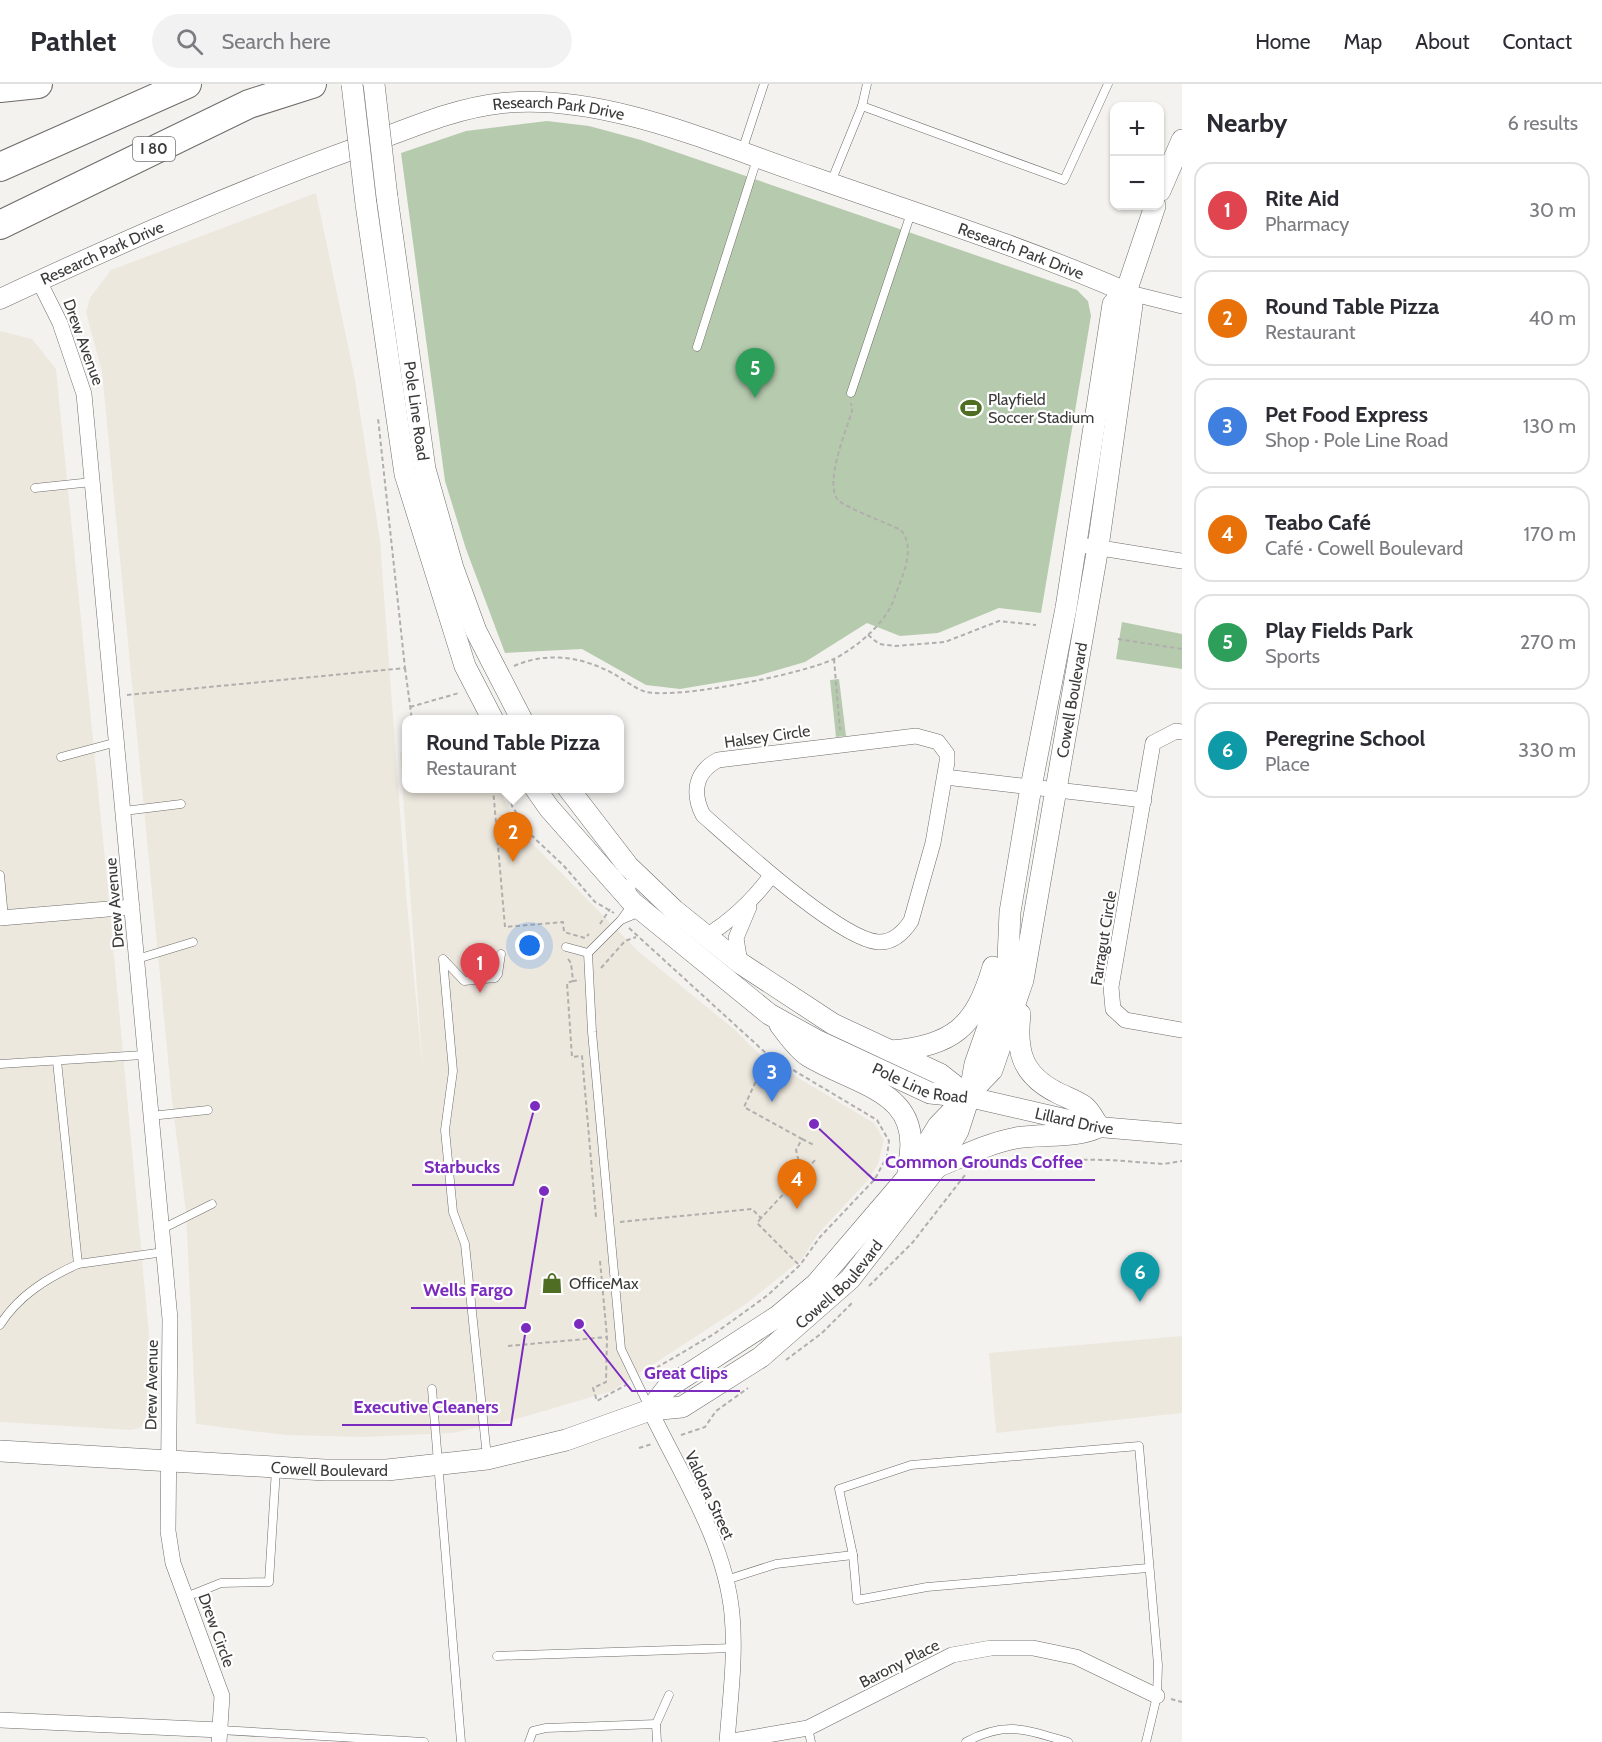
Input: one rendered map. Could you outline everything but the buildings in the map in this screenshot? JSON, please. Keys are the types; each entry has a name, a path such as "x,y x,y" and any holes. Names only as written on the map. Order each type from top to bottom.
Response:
{"highway":[{"path":"0,88 38,84"},
{"path":"0,167 187,84"},
{"name":"I 80","path":"0,225 249,104 312,84"}],"main road":[{"name":"Pole Line Road","path":"352,84 366,204 405,474 465,666 490,715"},
{"name":"Pole Line Road","path":"374,84 387,197 425,469 453,568 476,631 519,715"},
{"path":"1164,182 1182,140"},
{"name":"Cowell Boulevard","path":"784,1324 850,1279 937,1167 957,1131 969,1097 975,1064 999,996 1008,959 1010,912 1076,544 1113,304 1126,292 1154,210"},
{"name":"Cowell Boulevard","path":"0,1451 345,1470 438,1465 487,1459 566,1440 650,1410 682,1407 761,1357 816,1284 905,1180 938,1126 969,1097 992,1070 1023,980 1058,791 1098,547 1132,305 1126,292"},
{"name":"Pole Line Road","path":"538,793 632,912 769,1014 816,1040 930,1093 969,1097"},
{"name":"Pole Line Road","path":"571,793 628,867 708,946 833,1024 940,1074 969,1097"},
{"path":"891,1051 925,1048 943,1041 970,1017 987,990 1010,912"},
{"path":"937,1167 1013,1138 1036,1134 1083,1134 1099,1127 1085,1107 1045,1086 1026,1066 1017,1040 1023,980"},
{"path":"769,1014 805,1054 889,1098 902,1109 909,1122 913,1139 905,1180"}],"street":[{"name":"Research Park Drive","path":"0,299 134,236 276,177 454,112 501,103 546,101 612,111 749,156 911,211 1126,292"},
{"name":"Drew Avenue","path":"39,281 60,323 84,394 124,810 143,1055 165,1252 171,1362 167,1461 168,1531"},
{"path":"1126,292 1182,306"},
{"path":"1076,544 1182,561"},
{"name":"Farragut Circle","path":"1182,732 1176,731 1153,743 1111,987 1113,1009 1125,1020 1182,1030"},
{"name":"Halsey Circle","path":"927,737 938,742 946,754 945,777 933,843 911,921 897,937 889,941 876,942 862,937 771,876 703,815 697,804 696,794 700,773 718,760 842,744 927,737"},
{"path":"945,777 1144,800"},
{"path":"730,960 736,938 752,902 771,876"},
{"path":"708,946 726,924 752,902"},
{"path":"2,918 132,907"},
{"name":"Lillard Drive","path":"969,1097 1099,1127 1182,1134"},
{"name":"Valdora Street","path":"650,1410 715,1542 726,1580 732,1613 733,1648 727,1742"},
{"name":"Drew Circle","path":"168,1531 173,1563 222,1696 219,1736"},
{"name":"Barony Place","path":"727,1742 810,1735 952,1655 991,1648 1033,1648 1076,1657 1157,1696"},
{"path":"0,1720 219,1736"}],"lane":[{"path":"697,347 749,156 764,84"},
{"path":"831,184 862,106 867,84"},
{"path":"862,106 1064,180 1108,84"},
{"path":"851,393 911,211"},
{"path":"35,488 92,482"},
{"path":"61,758 117,742"},
{"path":"124,810 181,804"},
{"path":"628,867 634,894 632,912"},
{"path":"0,875 2,918"},
{"path":"650,1410 621,1349 592,1032 588,953 632,912 654,909 708,946"},
{"path":"137,959 194,942"},
{"path":"566,947 588,953"},
{"path":"487,1459 465,1244 453,1212 445,1130 453,1071 443,959 464,981 495,978 498,974 501,954"},
{"path":"0,1064 143,1055"},
{"path":"57,1061 78,1263"},
{"path":"150,1116 208,1110"},
{"path":"162,1228 212,1204"},
{"path":"0,1325 13,1306 26,1294 78,1263 165,1252"},
{"path":"432,1389 461,1742"},
{"path":"1146,1742 1157,1696 1158,1665 1139,1446 911,1465 840,1489 853,1555 858,1600 927,1587 1148,1568"},
{"path":"186,1597 221,1583 269,1582 276,1468"},
{"path":"726,1580 776,1564 853,1555"},
{"path":"497,1656 733,1648"},
{"path":"657,1742 656,1725 669,1695"},
{"path":"529,1742 533,1731 546,1728 656,1725"},
{"path":"966,1742 987,1731 1024,1729 1068,1742"},
{"path":"219,1736 424,1742"}],"path":[{"path":"509,669 544,658 568,658 592,662 645,691 670,694 760,680 834,658 868,635 891,606 909,549 906,537 901,530 839,502 834,492 834,471 852,411 851,393"},
{"path":"377,416 411,715"},
{"path":"868,635 879,644 895,646 945,642 999,621 1036,625"},
{"path":"1118,639 1182,649"},
{"path":"834,658 842,744"},
{"path":"112,696 405,668"},
{"path":"410,707 460,693"},
{"path":"493,793 505,927 563,922 564,932 585,938 601,923 610,909"},
{"path":"511,793 512,806 529,833 564,866 596,902 610,909 632,912 768,1055 861,1110 882,1125 889,1140 887,1156 875,1179 820,1237 800,1265 768,1295 714,1334 653,1370"},
{"path":"496,838 515,836"},
{"path":"573,981 567,982 572,1057 582,1056 595,1205 598,1226 597,1224 610,1223 752,1209 761,1218"},
{"path":"768,1055 744,1107 814,1145"},
{"path":"858,1116 861,1110"},
{"path":"802,1138 796,1150 799,1162 807,1169"},
{"path":"800,1265 757,1222 816,1159"},
{"path":"1004,1159 1111,1160 1163,1164 1182,1161"},
{"path":"867,1174 875,1179"},
{"path":"863,1292 913,1242 967,1174"},
{"path":"600,1260 607,1337 606,1382 593,1388 597,1401 620,1389"},
{"path":"784,1362 822,1332 855,1300"},
{"path":"508,1346 607,1337"},
{"path":"695,1431 705,1427 716,1411 755,1383"}],"shaded area":[{"path":"316,193 354,374 380,540 406,893 423,1072 403,793 503,793 504,800 524,835 638,951 734,1029 760,1055 874,1123 884,1140 878,1164 868,1180 818,1234 802,1259 746,1304 612,1391 520,1418 453,1433 364,1437 285,1435 196,1424 186,1212 172,1101 102,372 86,312 90,298 111,270"},
{"path":"0,331 32,339 56,369 107,879 149,1335 147,1417 140,1428 131,1430 0,1422"},
{"path":"400,752 402,752 402,780"},
{"path":"1182,1336 1182,1413 996,1433 989,1353"}],"green space":[{"path":"547,121 589,126 641,140 1077,290 1088,301 1091,316 1041,613 999,608 938,633 900,636 867,623 805,662 757,676 680,689 646,685 582,649 505,653 466,549 445,481 401,153 466,131"},
{"path":"1122,622 1182,634 1182,669 1116,659"},
{"path":"839,679 846,736 836,737 830,680"}],"place":[{"name":"Play Fields Park","path":"755,398"},
{"name":"Playfield Soccer Stadium","path":"971,408"},
{"name":"Round Table Pizza","path":"513,862"},
{"name":"Rite Aid","path":"480,993"},
{"name":"Pet Food Express","path":"772,1102"},
{"name":"Starbucks","path":"535,1106"},
{"name":"Common Grounds Coffee","path":"814,1124"},
{"name":"Wells Fargo","path":"544,1191"},
{"name":"Teabo Café","path":"797,1209"},
{"name":"OfficeMax","path":"552,1283"},
{"name":"Peregrine School","path":"1140,1302"},
{"name":"Great Clips","path":"579,1324"},
{"name":"Executive Cleaners","path":"526,1328"}]}
